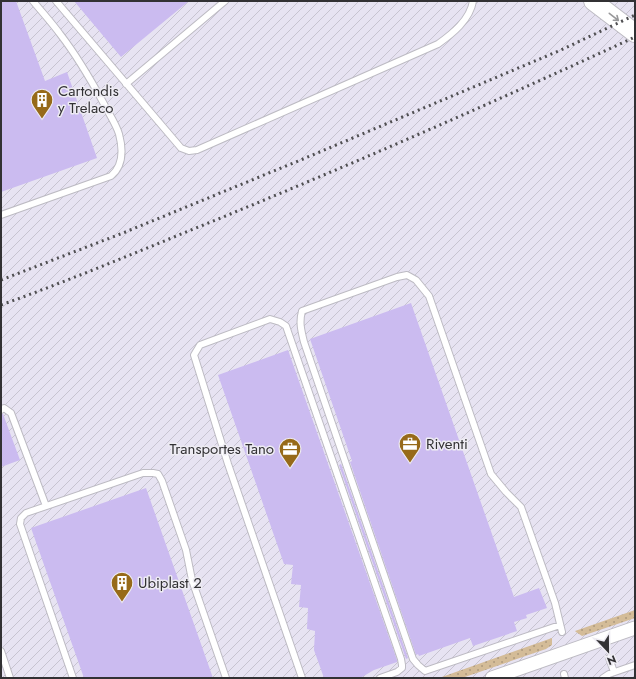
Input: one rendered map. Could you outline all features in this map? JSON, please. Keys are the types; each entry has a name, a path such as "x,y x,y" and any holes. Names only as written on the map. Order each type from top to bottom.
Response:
{"main road":[{"path":"593,1 635,33"}],"street":[{"path":"492,678 635,628"}],"lane":[{"path":"1,215 111,176 117,172 121,163 119,133 114,122 93,84 60,34 33,1"},
{"path":"56,1 181,148 189,151 198,150 438,44 452,34 464,21 472,6 472,1"},
{"path":"126,84 225,1"},
{"path":"560,624 425,671 413,659 304,342 300,328 302,311 397,277 407,275 416,280 429,296 492,474 506,492 521,507 555,603 562,632"},
{"path":"302,678 228,464 194,355 200,345 270,319 280,322 286,326 401,659 402,668 398,675 380,678"},
{"path":"1,410 4,408 11,413 46,506"},
{"path":"72,678 20,524 21,518 26,513 143,473 158,474 162,481 186,550 192,580 226,678"},
{"path":"1,651 10,678"},
{"path":"609,658 614,672"},
{"path":"602,678 635,665"}],"shaded area":[{"path":"1,1 635,1 635,678 1,678"},
{"path":"635,610 635,618 582,636 575,631"},
{"path":"552,638 552,645 546,649 462,678 439,678"}],"building":[{"name":"Cartondis y Trelaco","path":"1,1 16,1 45,81 67,72 97,158 1,192"},
{"path":"74,1 189,1 121,57"},
{"name":"Riventi","path":"411,303 514,597 539,588 547,608 526,615 527,618 514,622 517,631 473,646 470,638 419,656 418,654 416,655 310,339"},
{"name":"Transportes Tano","path":"288,350 397,660 397,662 374,670 362,677 324,678 314,650 315,631 307,629 308,608 299,607 301,585 291,584 293,565 284,564 218,375"},
{"path":"1,414 3,414 20,460 1,467"},
{"path":"341,464 408,658 406,659 339,465"},
{"name":"Ubiplast 2","path":"146,488 213,678 84,678 31,528"}],"railway":[{"path":"1,280 123,233 303,159 561,50 635,15"},
{"path":"1,305 112,262 327,174 482,107 635,37"}],"place":[{"name":"Cartondis y Trelaco","path":"42,120"},
{"name":"Riventi","path":"410,464"},
{"name":"Transportes Tano","path":"290,468"},
{"name":"Ubiplast 2","path":"122,602"}]}
